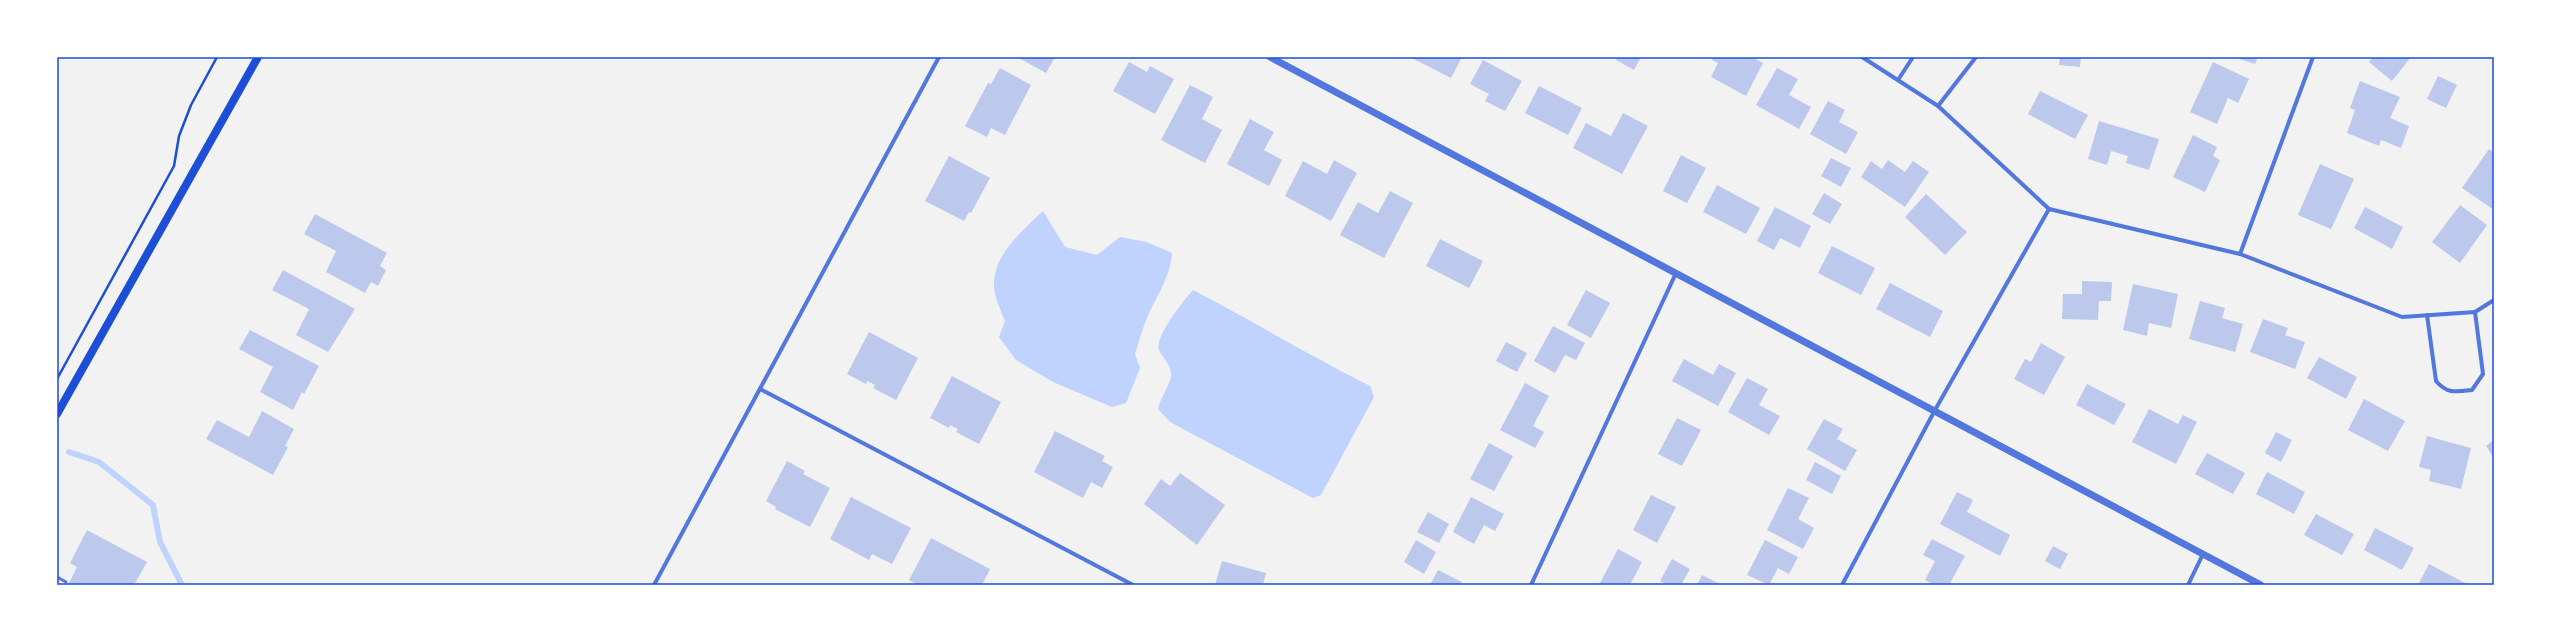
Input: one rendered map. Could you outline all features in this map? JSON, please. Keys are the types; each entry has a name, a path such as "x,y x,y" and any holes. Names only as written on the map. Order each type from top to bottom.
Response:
{"main road":[{"path":"57,414 258,57"}],"street":[{"path":"654,585 939,57"},
{"path":"1270,57 2261,585"},
{"path":"1862,57 1938,106 2049,209 2240,254 2402,317 2475,312 2494,300"},
{"path":"1898,80 1913,57"},
{"path":"1938,106 1976,57"},
{"path":"2240,254 2313,57"},
{"path":"1842,585 1935,410 2049,209"},
{"path":"1530,585 1676,273"},
{"path":"2427,315 2436,381 2442,389 2453,393 2472,390 2483,374 2475,312"},
{"path":"760,389 1133,585"},
{"path":"2188,585 2203,554"}],"lane":[{"path":"57,577 66,582"}],"path":[{"path":"57,378 174,166 178,136 191,105 217,57"}],"water":[{"path":"1043,211 1065,247 1097,255 1120,237 1147,242 1172,253 1169,270 1147,318 1135,354 1140,368 1126,403 1112,407 1053,382 1016,360 999,337 1005,321 997,301 994,286 996,270 1005,251 1012,242"},
{"path":"1193,290 1325,363 1370,386 1374,397 1321,495 1313,498 1170,422 1158,409 1171,378 1171,371 1159,350 1161,337 1171,319"}],"building":[{"path":"1017,57 1055,57 1046,73"},
{"path":"1410,57 1462,57 1451,78"},
{"path":"1618,57 1641,57 1634,70 1616,60"},
{"path":"1714,57 1752,57 1763,63 1746,96 1711,77 1718,63 1712,60"},
{"path":"2060,57 2081,57 2080,67 2059,65"},
{"path":"2233,57 2258,57 2255,64"},
{"path":"2373,57 2411,57 2392,81 2369,62"},
{"path":"1483,60 1522,81 1505,111 1485,101 1489,94 1470,84"},
{"path":"1129,62 1147,72 1150,66 1174,79 1155,114 1113,91"},
{"path":"2213,62 2249,79 2238,103 2228,98 2217,124 2190,112"},
{"path":"1000,68 1031,85 1005,135 991,128 987,137 965,126 988,83 991,84"},
{"path":"1777,68 1798,79 1789,95 1811,107 1799,129 1756,105"},
{"path":"2438,76 2457,85 2446,108 2427,99"},
{"path":"2360,81 2400,97 2390,118 2409,126 2401,148 2381,140 2379,146 2347,133 2355,110 2350,108"},
{"path":"1190,85 1213,97 1202,119 1222,130 1205,163 1161,140"},
{"path":"1539,86 1582,108 1568,135 1525,113"},
{"path":"2040,91 2088,115 2075,139 2028,114"},
{"path":"1828,101 1845,110 1839,122 1858,132 1846,154 1810,134"},
{"path":"1623,113 1648,126 1622,174 1573,148 1586,123 1611,136"},
{"path":"1250,119 1274,132 1264,150 1282,160 1269,186 1227,164"},
{"path":"2099,121 2159,139 2149,170 2126,163 2128,156 2111,151 2107,165 2088,159"},
{"path":"2193,135 2217,147 2213,156 2220,160 2205,192 2173,177"},
{"path":"2489,149 2494,153 2494,210 2462,188"},
{"path":"1681,155 1706,168 1687,203 1663,191"},
{"path":"949,156 990,178 971,213 969,212 964,221 925,201"},
{"path":"1831,158 1851,168 1841,187 1821,176"},
{"path":"1334,160 1357,173 1331,221 1285,196 1303,161 1327,174"},
{"path":"1888,160 1905,172 1913,161 1929,172 1905,207 1861,177 1871,161 1882,169"},
{"path":"2320,164 2354,179 2331,229 2298,215"},
{"path":"1717,185 1760,208 1746,234 1703,212"},
{"path":"1390,191 1413,203 1384,258 1340,235 1358,202 1378,213"},
{"path":"1824,193 1842,204 1830,224 1812,214"},
{"path":"1926,194 1967,232 1945,255 1905,217"},
{"path":"2460,205 2487,225 2460,263 2432,242"},
{"path":"1775,207 1811,226 1800,248 1780,238 1774,250 1757,241"},
{"path":"2365,207 2403,227 2392,249 2354,228"},
{"path":"315,214 387,253 380,266 386,270 378,286 371,282 365,293 326,272 336,251 304,234"},
{"path":"1440,239 1483,261 1469,288 1426,266"},
{"path":"1832,246 1875,268 1861,295 1818,273"},
{"path":"283,270 355,309 328,352 296,335 309,309 272,290"},
{"path":"2082,281 2112,282 2111,301 2099,301 2098,320 2062,319 2063,294 2082,294"},
{"path":"1890,283 1943,311 1930,337 1876,309"},
{"path":"2133,284 2178,294 2171,328 2149,323 2147,336 2123,330"},
{"path":"1586,290 1610,303 1591,338 1567,325"},
{"path":"2200,301 2225,308 2222,318 2243,324 2235,352 2189,339"},
{"path":"2263,319 2288,328 2285,335 2305,342 2295,369 2250,352"},
{"path":"1553,326 1585,343 1576,360 1565,355 1555,373 1534,361"},
{"path":"250,330 319,366 304,394 302,392 293,410 260,392 273,367 239,349"},
{"path":"869,332 918,358 896,400 873,388 875,385 867,381 866,384 847,374"},
{"path":"1506,342 1527,353 1517,372 1496,361"},
{"path":"2041,343 2065,357 2044,395 2014,379 2025,359 2031,362"},
{"path":"2319,357 2357,377 2346,399 2307,378"},
{"path":"1684,359 1713,375 1719,364 1736,373 1718,406 1672,381"},
{"path":"952,376 1001,402 979,444 956,432 958,429 950,425 949,428 930,418"},
{"path":"1747,378 1768,389 1759,405 1780,416 1769,435 1728,412"},
{"path":"1525,383 1549,396 1533,426 1544,432 1535,448 1500,430"},
{"path":"2087,384 2126,404 2114,425 2076,405"},
{"path":"2364,399 2405,421 2388,451 2348,430"},
{"path":"2149,409 2178,424 2183,415 2197,422 2176,464 2132,442"},
{"path":"262,411 294,429 285,446 288,447 273,475 206,439 217,420 249,437"},
{"path":"1677,418 1701,430 1682,466 1658,454"},
{"path":"1824,419 1843,429 1837,439 1857,450 1845,471 1807,449"},
{"path":"1055,431 1105,456 1102,461 1113,467 1102,488 1091,482 1083,498 1034,472"},
{"path":"2276,432 2292,440 2281,462 2265,453"},
{"path":"2427,436 2471,448 2461,489 2429,481 2431,470 2419,467"},
{"path":"2494,440 2494,458 2486,446"},
{"path":"1489,443 1513,456 1494,491 1470,479"},
{"path":"2207,453 2245,473 2233,494 2195,474"},
{"path":"787,461 805,471 803,474 830,488 810,527 775,509 776,507 766,501"},
{"path":"1815,462 1841,476 1832,494 1806,480"},
{"path":"2267,472 2305,492 2294,514 2256,494"},
{"path":"1180,473 1225,505 1197,545 1144,504 1161,479 1170,486"},
{"path":"1788,488 1809,498 1798,519 1814,528 1803,549 1767,530"},
{"path":"1957,492 1973,500 1967,512 2010,535 2000,556 1940,524"},
{"path":"1651,495 1676,507 1657,543 1633,530"},
{"path":"851,497 911,528 892,564 872,554 869,560 830,539"},
{"path":"1471,497 1504,514 1495,531 1484,525 1474,544 1453,532"},
{"path":"1428,512 1449,524 1439,543 1417,532"},
{"path":"2316,514 2354,534 2342,555 2304,535"},
{"path":"2375,528 2414,548 2402,570 2364,550"},
{"path":"87,530 147,562 134,585 68,585 77,567 70,563"},
{"path":"931,538 990,569 982,585 918,585 909,580"},
{"path":"1932,539 1965,556 1949,585 1930,585 1931,583 1925,580 1935,561 1923,555"},
{"path":"1416,540 1436,552 1424,574 1404,562"},
{"path":"1765,540 1798,557 1789,574 1778,568 1769,585 1747,575"},
{"path":"2053,546 2068,554 2060,569 2045,561"},
{"path":"1618,549 1642,562 1630,585 1599,585"},
{"path":"1672,559 1690,569 1681,585 1667,585 1660,581"},
{"path":"1222,561 1266,573 1263,585 1215,585"},
{"path":"2429,564 2469,585 2418,585"},
{"path":"1438,570 1462,582 1460,585 1430,585"},
{"path":"1702,575 1722,585 1697,585"}],"waterway":[{"path":"69,452 99,462 153,505 160,542 182,585"}]}
